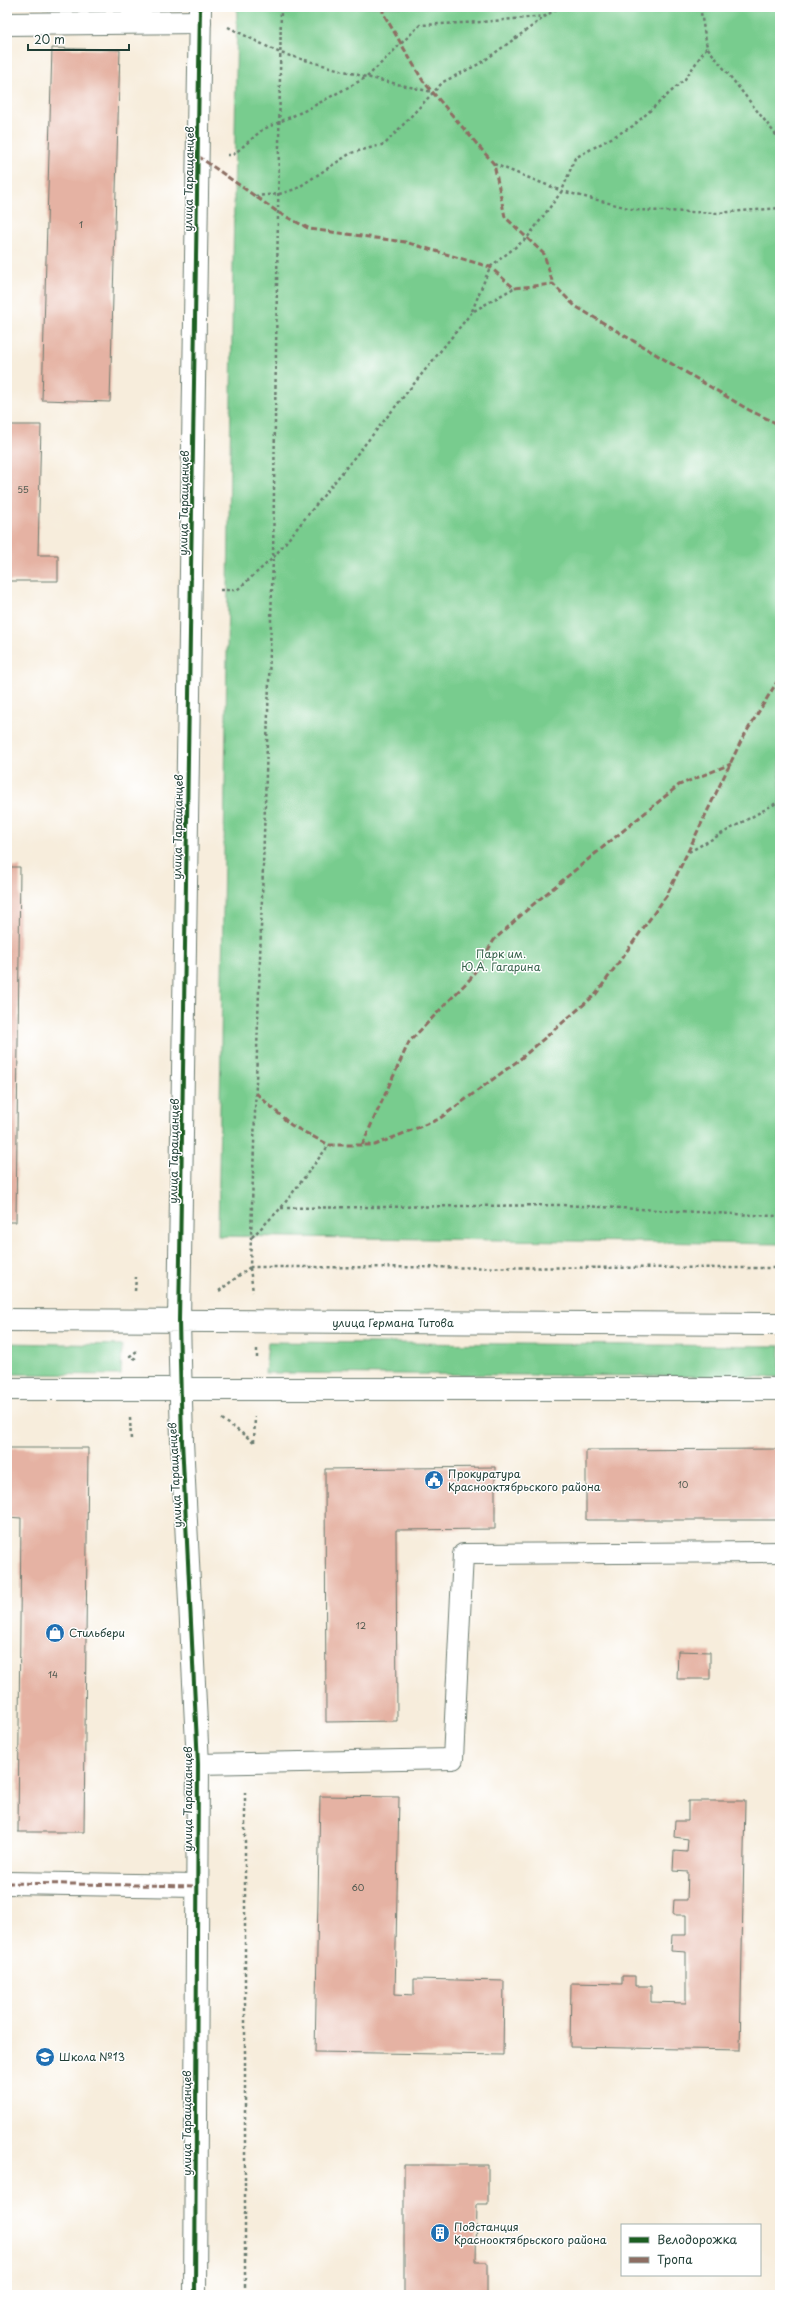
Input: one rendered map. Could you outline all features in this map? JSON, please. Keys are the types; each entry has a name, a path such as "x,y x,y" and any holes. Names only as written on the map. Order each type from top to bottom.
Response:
{"street":[{"path":"7,24 200,14"},
{"name":"улица Таращанцев","path":"195,2295 198,1764 180,1389 179,1321 200,14"},
{"name":"улица Германа Титова","path":"7,1320 780,1324"},
{"path":"7,1388 780,1389"},
{"path":"7,1883 197,1886"}],"lane":[{"path":"198,1764 453,1760 463,1554 780,1552"}],"path":[{"path":"254,1442 257,1389 256,1322 250,1267 273,558 281,7"},
{"path":"255,196 278,194 296,189 351,153 385,144 443,82 481,63 559,7"},
{"path":"700,7 707,47 780,140"},
{"path":"200,14 280,53 367,77 433,92"},
{"path":"198,156 232,155 262,130 367,77 420,25 482,22 546,16"},
{"path":"191,590 237,590 273,558 472,312 490,267 527,238 562,191 575,158 633,126 685,79 707,47"},
{"path":"494,164 562,191 636,210 717,213 780,208"},
{"path":"472,312 514,288"},
{"path":"689,852 780,801"},
{"path":"252,1237 281,1208 329,1145"},
{"path":"281,1208 562,1205 773,1216 780,1215"},
{"path":"250,1267 780,1268"},
{"path":"245,1763 245,2295"}],"green space":[{"name":"Парк им. Ю.А. Гагарина","path":"237,7 780,7 780,1244 218,1236"},
{"path":"268,1342 780,1346 780,1377 265,1373"},
{"path":"7,1343 122,1345 121,1375 7,1374"}],"building":[{"path":"52,48 120,50 110,402 42,400"},
{"path":"7,425 41,425 38,555 58,555 58,581 7,581"},
{"path":"7,867 20,867 16,1222 7,1222"},
{"path":"7,1448 88,1448 84,1832 18,1832 21,1518 7,1517"},
{"path":"780,1449 780,1520 586,1520 586,1450"},
{"path":"495,1467 495,1529 396,1530 397,1721 326,1722 325,1469"},
{"path":"678,1651 710,1652 710,1679 677,1679"},
{"path":"320,1796 399,1797 395,1994 414,1995 414,1979 504,1981 503,2055 315,2052"},
{"path":"688,1801 745,1801 740,2050 570,2047 571,1983 622,1984 622,1976 635,1976 635,1986 651,1986 651,2002 686,2003 686,1952 671,1951 672,1935 686,1935 686,1915 673,1915 674,1900 687,1900 688,1872 673,1871 674,1851 687,1852 688,1839 674,1837 675,1821 688,1821"},
{"name":"Подстанция Краснооктябрьского района","path":"404,2165 488,2165 488,2204 477,2204 476,2262 487,2262 487,2295 404,2295"}],"marked path":[{"path":"383,7 383,13 423,81 494,164 505,217 544,254 553,284"},
{"path":"198,156 279,213 310,229 405,242 490,267 514,288 553,284 575,306 749,410 780,425"},
{"path":"256,1093 291,1125 329,1145 375,1145 439,1119 519,1060 596,994 667,895 742,739 780,677"},
{"path":"362,1145 409,1042 471,978 494,940 530,907 679,785 731,764"},
{"path":"7,1883 197,1886"}],"cycle path":[{"path":"195,2295 198,1764 182,1441 179,1321 200,7"}],"place":[{"name":"Прокуратура Краснооктябрьского района","path":"434,1480"},
{"name":"Стильбери","path":"55,1633"},
{"name":"Школа №13","path":"45,2057"},
{"name":"Подстанция Краснооктябрьского района","path":"440,2233"}]}
